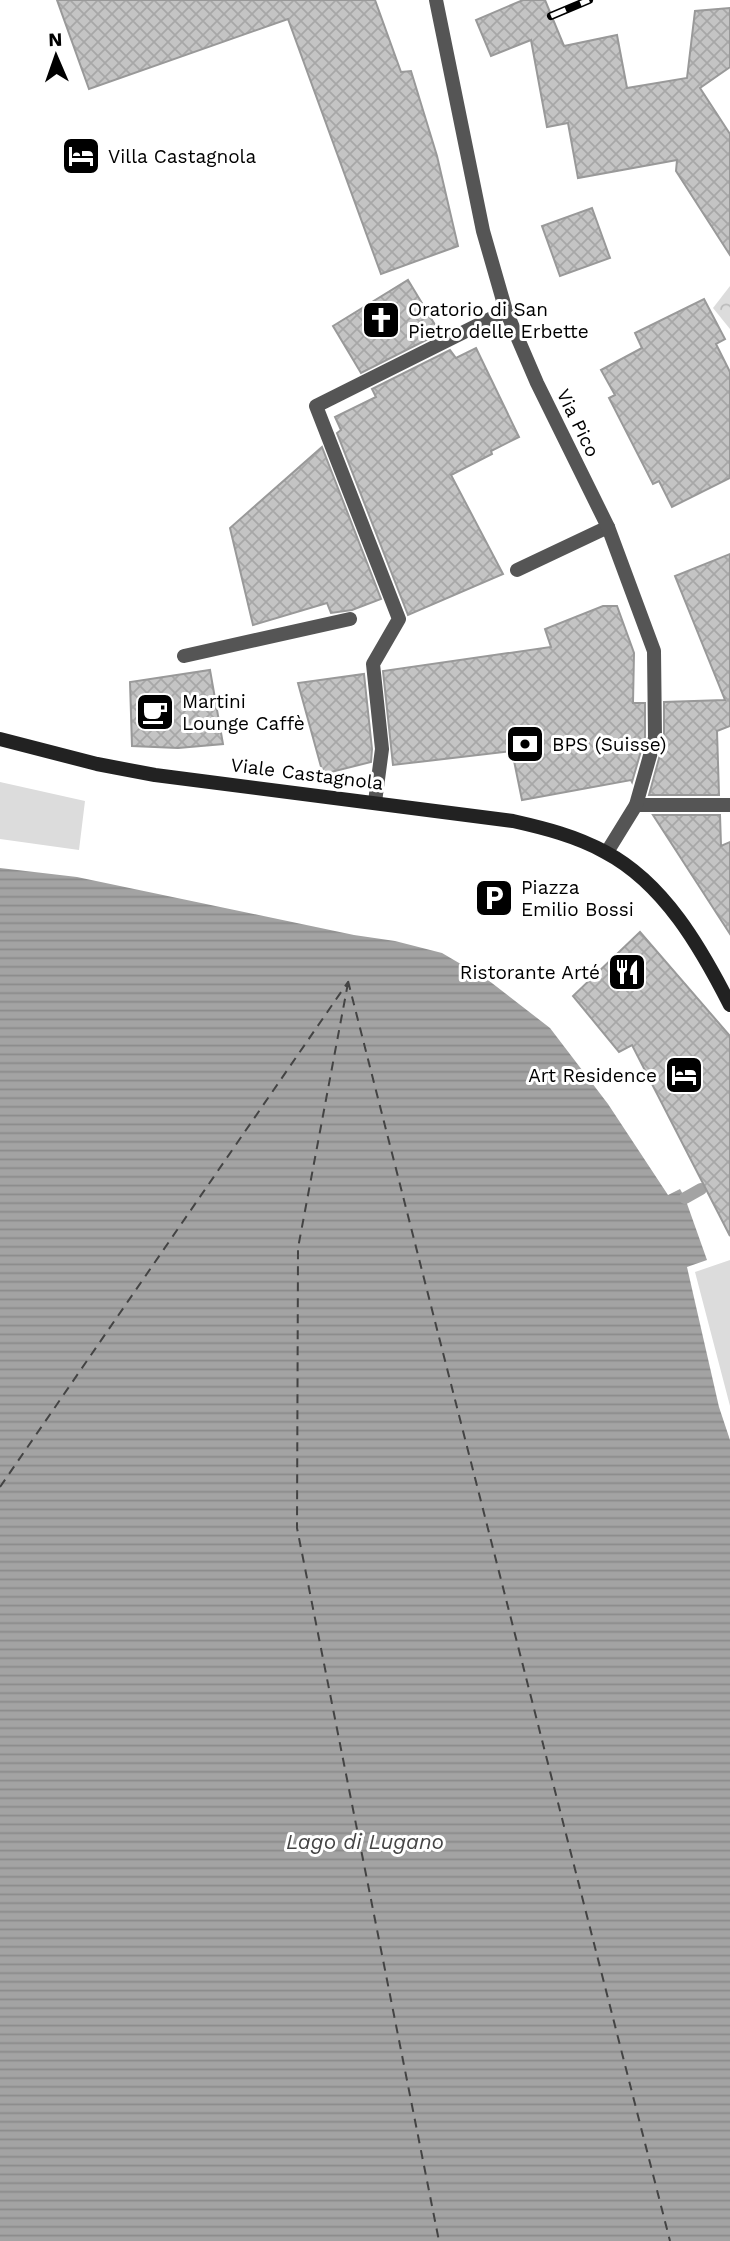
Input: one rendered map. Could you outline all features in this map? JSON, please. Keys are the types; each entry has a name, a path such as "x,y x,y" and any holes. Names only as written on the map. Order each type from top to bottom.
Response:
{"main road":[{"name":"Viale Castagnola","path":"0,738 97,764 155,775 513,821 550,830 607,852 654,889 688,933 730,1005"}],"street":[{"name":"Via Pico","path":"436,0 483,231 506,311 537,383 608,527 654,651 654,738 636,805 607,852"},
{"path":"375,802 382,749 373,664 399,619 316,406 506,311"},
{"path":"517,570 608,527"},
{"path":"184,656 350,619"},
{"path":"636,805 730,805"}],"green space":[{"path":"730,286 730,329 713,308"},
{"path":"0,782 85,801 79,850 0,839"},
{"path":"730,1260 730,1406 695,1272"}],"water":[{"name":"Lago di Lugano","path":"0,868 77,877 354,935 395,941 442,953 488,980 550,1028 608,1104 668,1195 680,1189 685,1198 707,1260 687,1267 719,1407 730,1440 730,2241 0,2241"}],"building":[{"path":"57,0 375,0 401,72 411,71 437,156 458,246 381,274 288,19 89,89"},
{"path":"523,0 545,0 564,46 617,35 627,88 687,78 695,11 730,8 730,67 700,88 730,134 730,255 676,171 677,160 578,178 568,123 547,127 531,40 491,56 476,20"},
{"path":"592,208 610,258 560,276 542,226"},
{"name":"Oratorio di San Pietro delle Erbette","path":"408,280 440,333 361,373 333,326"},
{"path":"704,299 725,339 716,344 730,372 730,478 672,507 659,481 653,484 609,398 615,395 601,370 642,348 635,333"},
{"path":"476,348 519,437 451,475 503,574 408,615 337,433 341,430 335,417 376,397 372,389 450,350 456,358"},
{"path":"322,447 381,599 352,610 331,613 327,603 253,625 230,528"},
{"path":"730,554 730,726 717,731 719,795 649,795 664,740 664,702 725,700 675,576"},
{"path":"603,606 617,606 634,653 633,703 645,703 645,737 632,782 631,780 522,800 512,751 393,765 383,671 551,647 545,629"},
{"path":"210,670 223,744 178,748 132,746 130,682"},
{"path":"364,674 371,762 323,774 298,683"},
{"path":"653,815 720,815 721,846 730,842 730,934"},
{"path":"640,932 730,1036 730,1236 632,1045 619,1052 573,996"}],"waterway":[{"path":"685,1198 701,1189"}],"ferry route":[{"path":"348,981 670,2241"},
{"path":"0,1487 348,982"},
{"path":"348,983 298,1248 297,1528 439,2241"}],"railway":[{"path":"551,16 589,0"}],"place":[{"name":"Villa Castagnola","path":"81,156"},
{"name":"Oratorio di San Pietro delle Erbette","path":"381,320"},
{"name":"Martini Lounge Caffè","path":"155,712"},
{"name":"BPS (Suisse)","path":"525,744"},
{"name":"Piazza Emilio Bossi","path":"494,898"},
{"name":"Ristorante Arté","path":"627,972"},
{"name":"Art Residence","path":"684,1075"}]}
